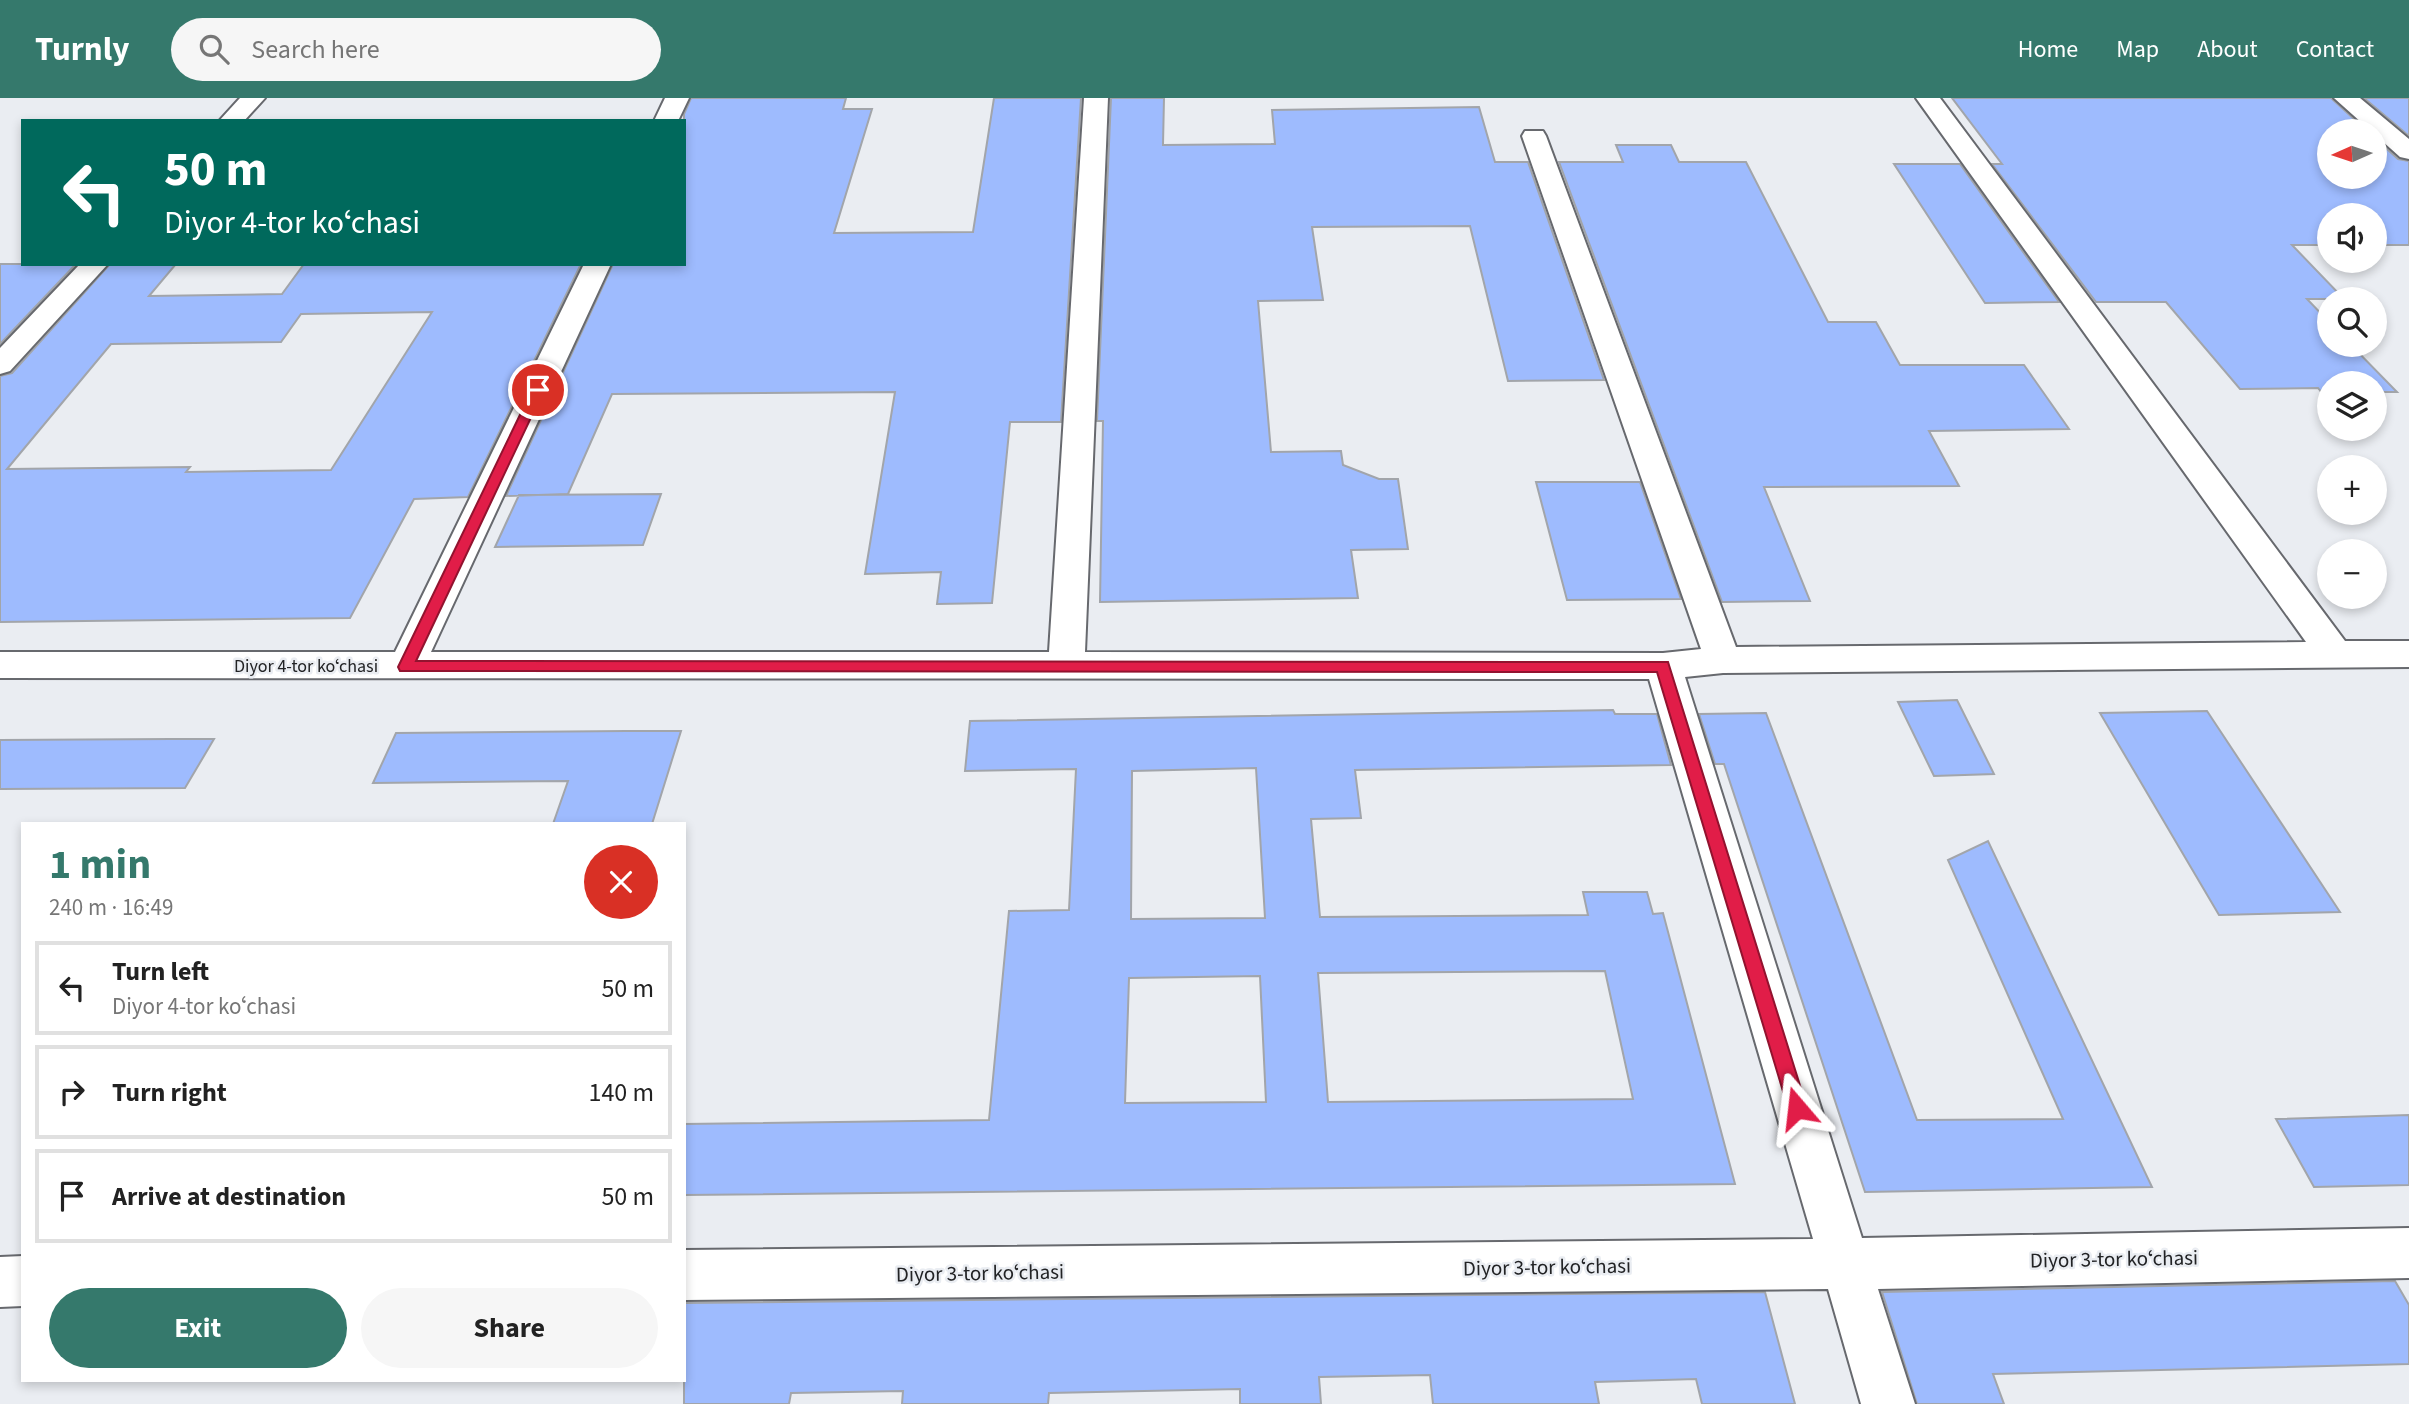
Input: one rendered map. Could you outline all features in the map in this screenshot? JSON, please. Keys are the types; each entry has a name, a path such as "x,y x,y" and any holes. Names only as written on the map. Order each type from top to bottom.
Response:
{"street":[{"path":"233,119 253,98"},
{"path":"667,119 677,98"},
{"path":"1066,668 1096,98"},
{"path":"1928,98 2335,655"},
{"path":"2346,98 2409,152"},
{"path":"1534,136 1723,660"},
{"path":"0,365 93,266"},
{"path":"406,667 597,266"},
{"name":"Diyor 4-tor koʻchasi","path":"0,665 1066,668 1663,666 1723,660 2409,654"},
{"path":"1663,666 1888,1404"},
{"name":"Diyor 3-tor koʻchasi","path":"686,1275 1845,1264 2409,1252"},
{"path":"0,1282 21,1281"}],"building":[{"path":"691,98 846,98 843,109 872,109 834,233 973,232 994,98 1081,98 1061,422 1010,422 992,603 937,604 941,572 865,574 895,392 612,394 568,494 506,496 612,266 686,266 684,114"},
{"path":"1111,98 1164,98 1163,145 1275,144 1272,110 1479,107 1495,162 1528,162 1604,380 1508,381 1470,226 1312,227 1323,300 1258,301 1271,452 1341,451 1343,465 1379,479 1398,479 1408,549 1351,550 1358,598 1100,602 1103,421 1097,421"},
{"path":"1952,98 2331,98 2354,119 2317,119 2317,189 2387,189 2387,149 2398,159 2409,161 2409,245 2387,245 2387,203 2317,203 2317,245 2292,245 2332,287 2317,287 2317,299 2307,299 2317,309 2317,357 2363,357 2376,371 2317,371 2317,388 2240,389 2166,302 2096,302 1992,164 2002,164"},
{"path":"2364,98 2409,98 2409,136"},
{"path":"1616,145 1671,145 1679,162 1746,162 1828,322 1876,322 1900,365 2024,365 2069,429 1929,431 1959,486 1764,487 1810,601 1722,602 1559,162 1623,162"},
{"path":"1894,164 1960,164 2059,302 1985,303"},
{"path":"0,264 74,266 0,344"},
{"path":"108,266 174,266 149,296 282,294 303,266 580,266 468,497 414,499 350,618 0,622 0,376 12,373","holes":["432,312 331,470 186,472 190,467 7,469 111,344 281,342 301,314"]},
{"path":"2387,382 2397,392 2387,392"},
{"path":"1536,482 1640,482 1681,599 1567,600"},
{"path":"661,494 643,545 495,547 519,495"},
{"path":"1957,700 1994,774 1934,776 1898,702"},
{"path":"1613,710 1615,714 1657,714 1671,765 1355,770 1361,818 1311,819 1320,917 1588,915 1583,892 1647,892 1653,914 1663,913 1735,1184 686,1195 686,1124 989,1120 1009,911 1069,910 1076,769 965,771 970,721","holes":["1256,768 1265,918 1131,919 1132,771","1605,971 1633,1099 1328,1102 1318,973","1260,976 1266,1102 1125,1103 1129,978"]},
{"path":"2207,711 2340,912 2219,915 2100,713"},
{"path":"1766,713 1917,1120 2063,1119 1948,860 1988,841 2152,1187 1865,1192 1724,764 1715,764 1699,714"},
{"path":"681,731 653,822 554,822 568,781 373,783 396,733"},
{"path":"214,739 185,788 0,789 0,740"},
{"path":"2409,1115 2409,1185 2314,1187 2276,1119"},
{"path":"2395,1281 2409,1305 2409,1364 1993,1374 2004,1404 1917,1404 1882,1292"},
{"path":"1765,1292 1795,1404 1702,1404 1696,1379 1595,1382 1599,1404 1433,1404 1430,1375 1319,1377 1321,1404 1240,1404 1240,1389 1049,1393 1048,1404 902,1404 903,1391 791,1393 789,1404 684,1404 686,1303"}],"route":[{"path":"538,390 406,667 1663,666 1797,1108"}]}
